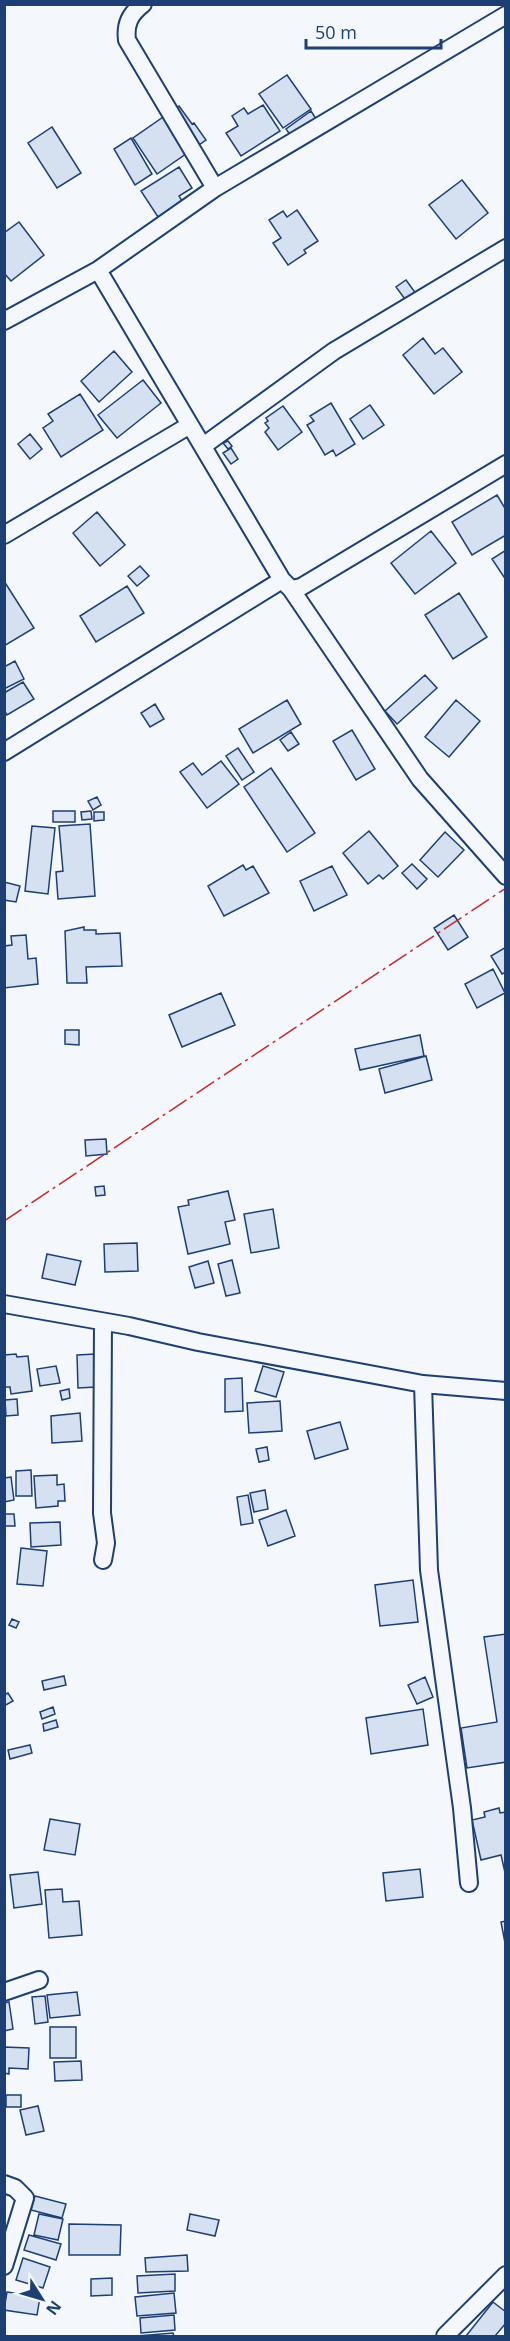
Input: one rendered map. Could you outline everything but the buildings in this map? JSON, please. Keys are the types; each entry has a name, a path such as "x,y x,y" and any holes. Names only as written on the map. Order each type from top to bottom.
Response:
{"street":[{"path":"142,4 128,21 125,28 127,39 214,188"},
{"path":"4,321 98,270 214,188 506,15"},
{"path":"202,446 334,351 506,248"},
{"path":"98,270 287,585 420,779 506,876"},
{"path":"4,535 190,425"},
{"path":"4,752 287,585 311,581 506,464"},
{"path":"4,1304 129,1326 198,1342 423,1384 506,1391"},
{"path":"103,1323 102,1513 106,1543 103,1560"},
{"path":"423,1384 429,1570 462,1808 469,1883"},
{"path":"4,1992 39,1980"},
{"path":"4,2184 15,2188 25,2198 4,2266"},
{"path":"445,2337 506,2276"}],"power":[{"path":"4,1221 506,888"}]}
